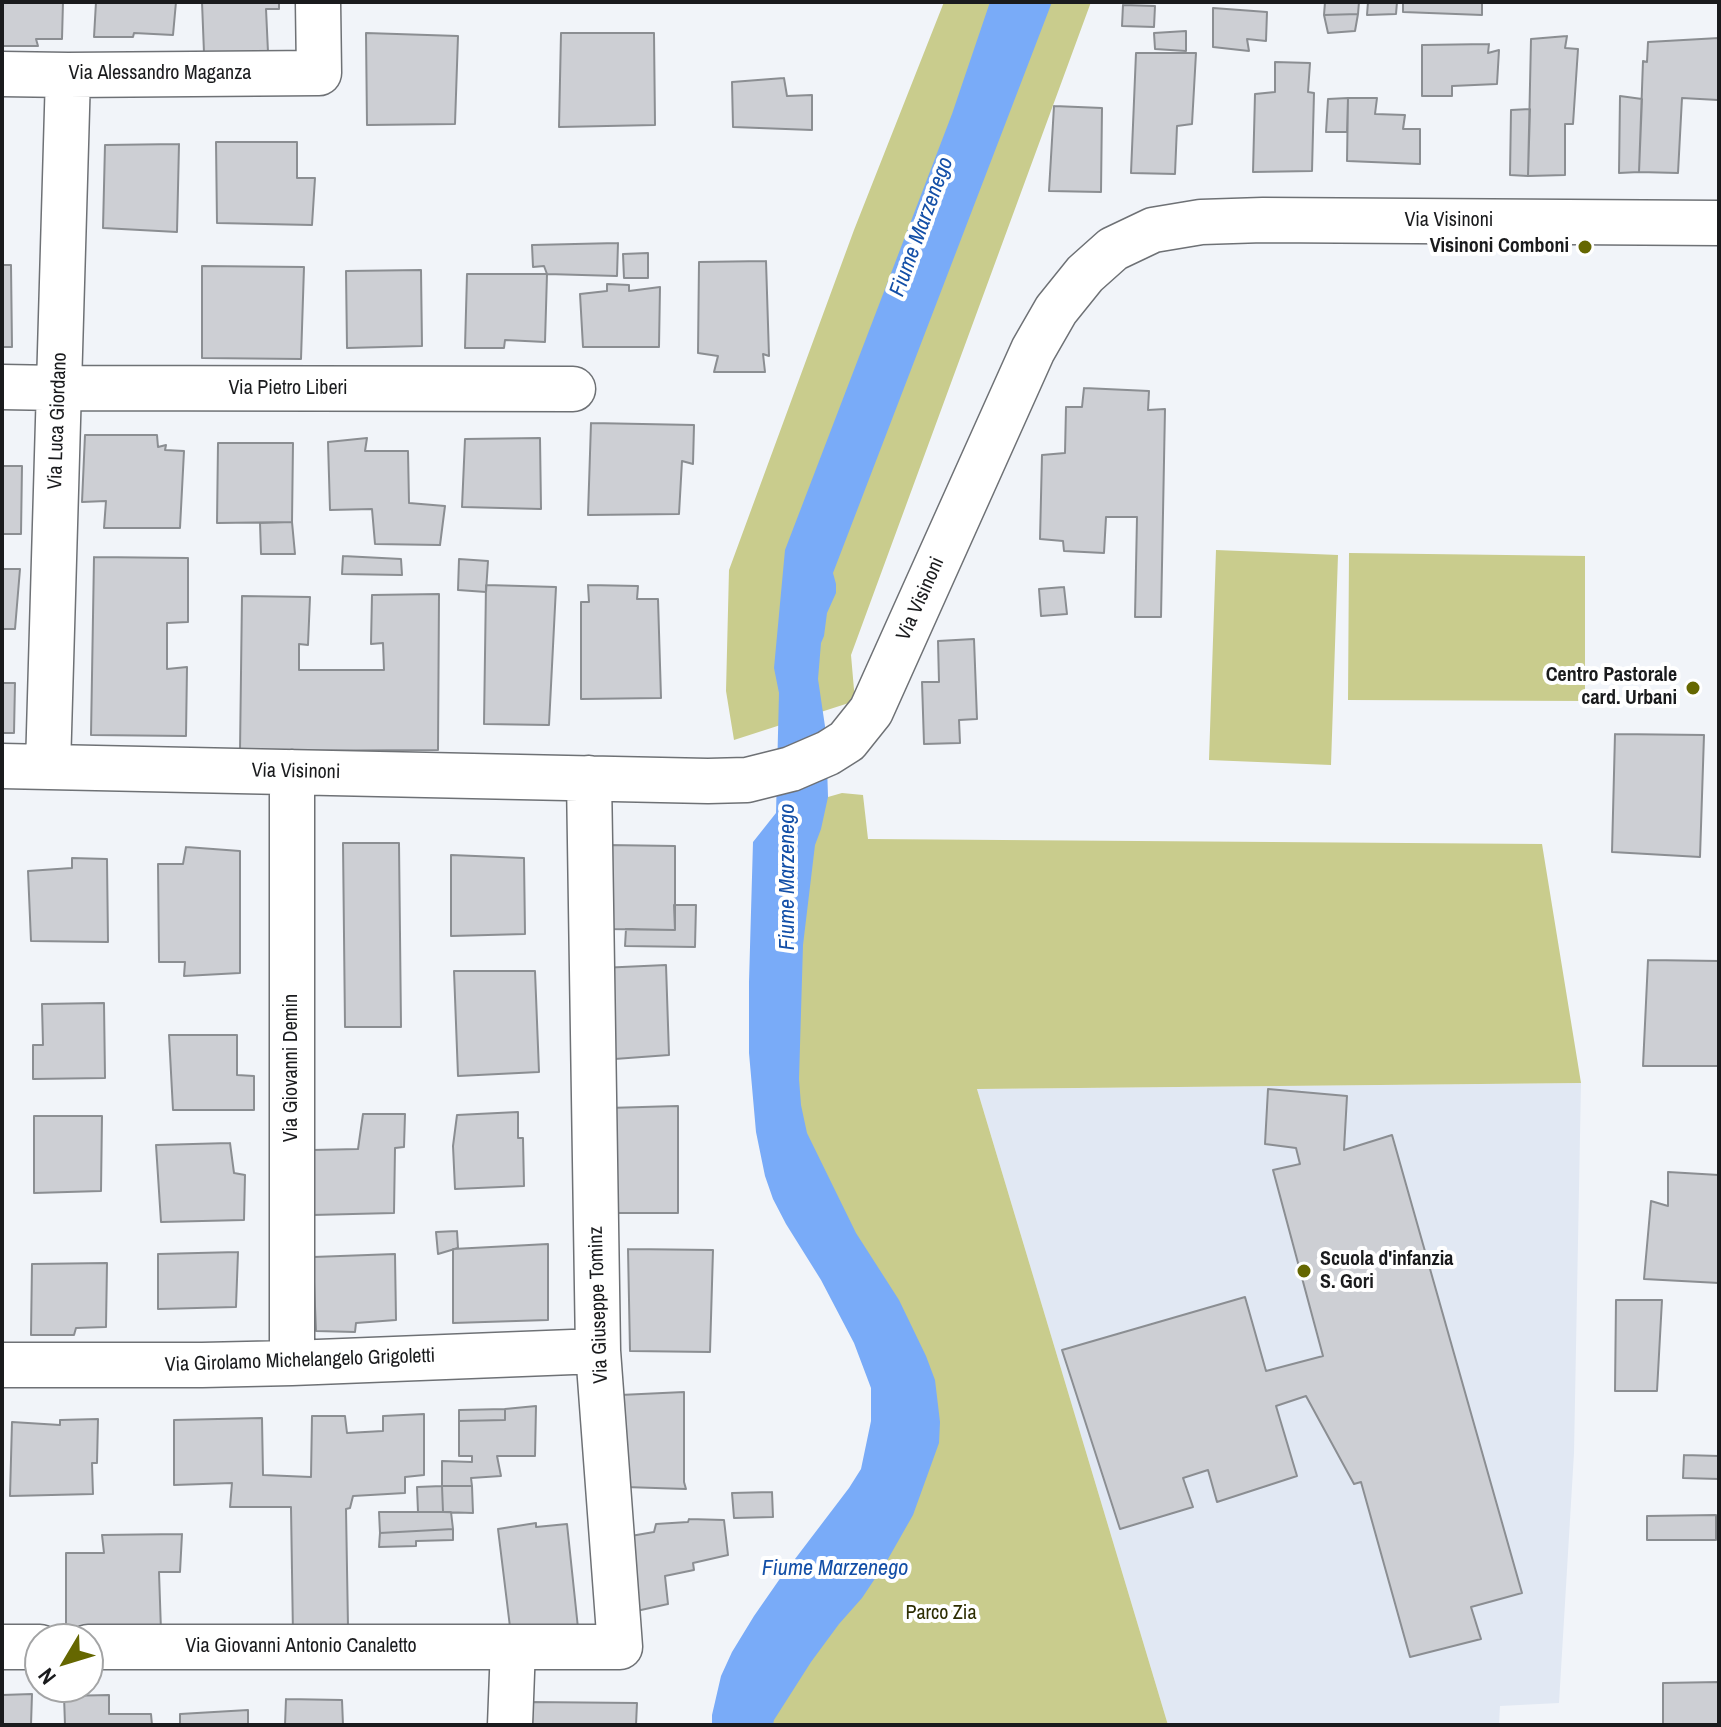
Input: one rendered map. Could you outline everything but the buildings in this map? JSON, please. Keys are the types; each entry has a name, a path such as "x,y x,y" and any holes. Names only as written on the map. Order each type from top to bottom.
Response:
{"street":[{"name":"Via Alessandro Maganza","path":"2,74 319,73 318,2"},
{"name":"Via Luca Giordano","path":"48,767 68,75"},
{"name":"Via Visinoni","path":"2,766 708,781 747,780 791,769 847,741 871,711 1033,350 1056,310 1085,274 1113,249 1153,230 1201,222 1719,223"},
{"name":"Via Pietro Liberi","path":"2,387 573,389"},
{"name":"Via Giovanni Demin","path":"292,772 292,1363"},
{"name":"Via Giuseppe Tominz","path":"513,1647 620,1647 598,1351 589,778"},
{"name":"Via Girolamo Michelangelo Grigoletti","path":"2,1365 292,1363 598,1351"},
{"path":"2,1647 24,1647"},
{"name":"Via Giovanni Antonio Canaletto","path":"104,1647 513,1647"},
{"path":"510,1725 513,1647"}],"shaded area":[{"name":"Scuola d'infanzia S. Gori","path":"1581,1083 1574,1453 1559,1703 1500,1706 1499,1725 1168,1725 977,1089"}],"green space":[{"path":"944,2 1091,2 851,655 855,701 734,740 726,691 729,570 854,230"},
{"path":"1216,550 1338,555 1331,765 1209,760"},
{"path":"1349,553 1585,556 1585,701 1348,700"},
{"name":"Parco Zia","path":"842,793 863,795 868,839 1542,844 1581,1083 977,1089 1168,1725 758,1725 899,1455 798,1158 786,809"}],"water":[{"name":"Fiume Marzenego","path":"990,2 1052,2 833,573 836,593 827,613 818,679 826,733 828,797 815,845 803,945 799,1079 807,1133 856,1233 899,1300 926,1356 935,1380 939,1443 913,1515 888,1559 862,1598 811,1662 773,1725 712,1725 721,1676 732,1652 779,1580 861,1469 871,1421 871,1388 854,1343 773,1199 756,1132 749,1053 753,842 776,813 779,693 774,668 785,550 952,114"}],"place":[{"name":"Visinoni Comboni","path":"1585,247"},
{"name":"Centro Pastorale card. Urbani","path":"1693,688"},
{"name":"Scuola d'infanzia S. Gori","path":"1304,1271"}]}
